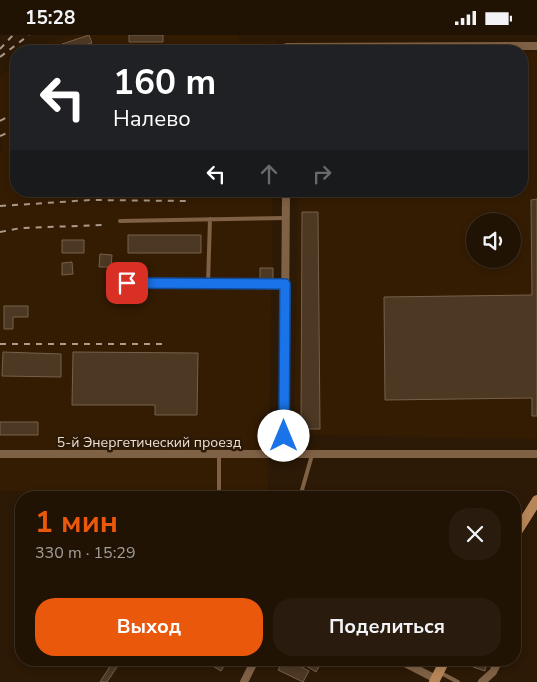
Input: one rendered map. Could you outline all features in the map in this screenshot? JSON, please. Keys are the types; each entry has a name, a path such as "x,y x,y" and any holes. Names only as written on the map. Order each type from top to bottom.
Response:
{"main road":[{"path":"521,525 537,500"},
{"path":"436,678 442,666"}],"street":[{"path":"284,455 286,197"},
{"name":"5-й Энергетический проезд","path":"0,454 537,454"},
{"path":"244,682 252,666"},
{"path":"411,666 436,678"},
{"path":"482,682 493,673 496,666"}],"lane":[{"path":"120,221 286,218"},
{"path":"208,284 210,219"},
{"path":"127,283 285,284"},
{"path":"219,491 220,455"},
{"path":"302,491 312,455"},
{"path":"436,678 458,682"}],"shaded area":[{"path":"74,35 238,35 239,42 276,41 276,45 42,45"},
{"path":"528,52 537,52 537,439 306,435 294,422 298,197 528,197"},
{"path":"10,68 10,197 273,197 268,491 0,491 0,151 3,150 0,122 0,77"}],"building":[{"path":"89,35 92,43 85,45 62,44"},
{"path":"129,35 163,35 163,42 129,42"},
{"path":"537,199 537,416 532,416 532,398 385,400 384,297 532,295 531,200"},
{"path":"302,212 318,212 320,429 301,429"},
{"path":"128,235 201,235 201,253 128,253"},
{"path":"62,240 84,240 84,253 62,253"},
{"path":"100,254 112,255 111,267 99,267"},
{"path":"72,262 73,274 62,275 62,263"},
{"path":"260,268 273,268 273,279 260,279"},
{"path":"4,306 28,306 28,317 13,317 13,329 4,329"},
{"path":"3,352 61,354 61,377 2,376"},
{"path":"73,352 198,353 197,415 155,415 155,405 72,405"},
{"path":"0,422 38,422 38,435 0,435"},
{"path":"110,666 118,666 107,682 100,682"},
{"path":"213,666 224,666 221,671"},
{"path":"280,666 300,666 309,671 303,682 278,670"},
{"path":"306,666 320,666 316,672"},
{"path":"473,666 486,666 485,671"}],"railway":[{"path":"0,49 13,35"},
{"path":"16,45 29,35"},
{"path":"0,57 10,49"},
{"path":"0,121 10,115"},
{"path":"0,136 10,132"},
{"path":"0,206 91,200 190,201"},
{"path":"0,232 21,228 104,225"},
{"path":"0,344 166,344"}],"route":[{"path":"127,283 285,284 284,436"}]}
